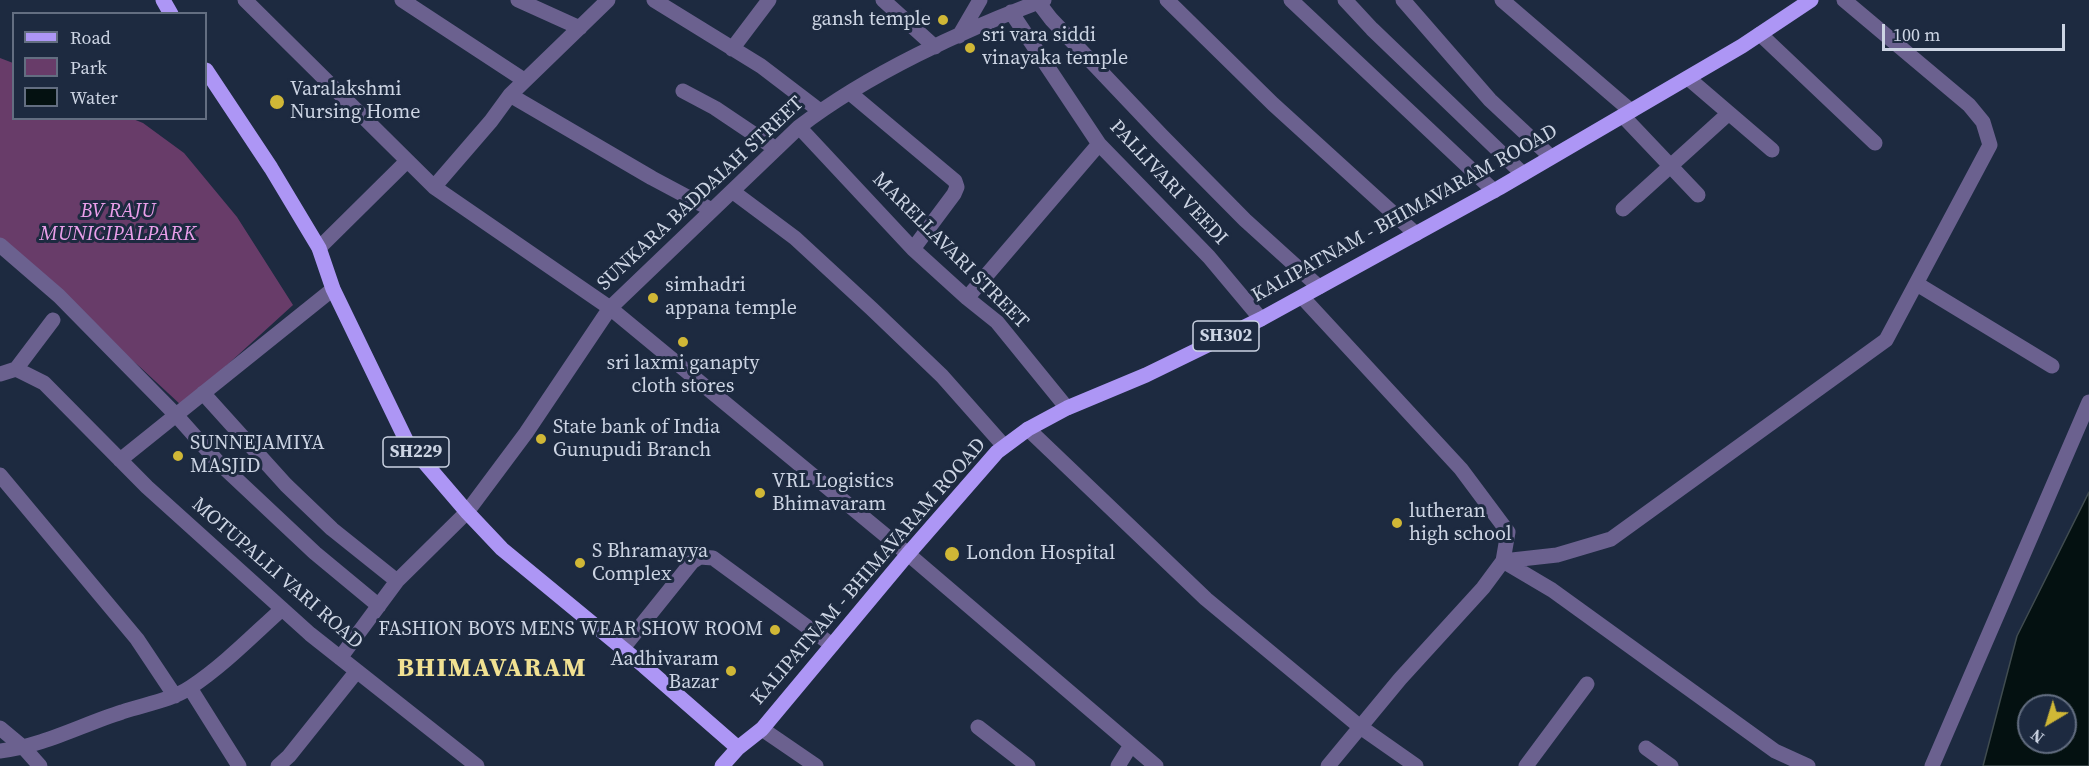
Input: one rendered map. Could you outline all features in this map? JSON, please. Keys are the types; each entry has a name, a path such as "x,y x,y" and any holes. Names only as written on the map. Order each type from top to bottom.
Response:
{"main road":[{"name":"KALIPATNAM - BHIMAVARAM ROOAD","path":"722,766 738,748 762,729 997,452 1028,429 1067,408 1146,375 1262,319 1494,191 1688,78 1811,0"},
{"name":"SH229","path":"207,72 319,248 333,289 407,442 502,549 623,648 738,748"}],"street":[{"path":"245,0 434,188 610,308 909,554 1156,766"},
{"path":"402,0 524,80"},
{"path":"518,0 580,28"},
{"path":"434,188 510,95 608,0"},
{"path":"654,0 761,66 820,111"},
{"path":"732,49 769,0"},
{"path":"884,0 935,47"},
{"path":"959,36 980,0"},
{"path":"1167,0 1273,104 1416,234"},
{"path":"1291,0 1494,191"},
{"path":"1345,0 1372,29 1523,174"},
{"path":"1403,0 1490,100 1551,157"},
{"path":"1502,0 1627,113 1670,166 1698,195"},
{"path":"1503,561 1557,555 1611,539 1886,340 1990,145 1983,122 1969,105 1844,0"},
{"path":"1041,1 1051,19 1170,144 1245,220 1319,287"},
{"name":"SUNKARA BADDAIAH STREET","path":"340,658 397,581 467,512 526,433 610,308 799,127 820,111 875,77 1011,12 1041,1"},
{"name":"PALLIVARI VEEDI","path":"1011,12 1099,144 1209,257 1262,319"},
{"path":"1760,34 1875,143"},
{"path":"1688,78 1772,150"},
{"path":"683,91 715,108 776,149"},
{"path":"850,93 955,181 957,187 954,194 913,249"},
{"path":"510,95 652,178 712,210"},
{"path":"1623,209 1729,113"},
{"name":"MARELLAVARI STREET","path":"799,127 913,249 997,322 1067,408"},
{"path":"968,298 1099,144"},
{"path":"319,248 406,162"},
{"path":"732,191 795,238 872,309 942,376 1004,446"},
{"path":"0,245 59,296 176,415 217,461 298,537 379,606"},
{"path":"1917,284 2052,366"},
{"path":"120,460 333,289"},
{"path":"1302,297 1461,469 1508,532 1503,561 1483,588 1359,726 1328,766"},
{"path":"0,374 16,369 53,320"},
{"name":"MOTUPALLI VARI ROAD","path":"16,369 44,383 120,460 281,610 477,766"},
{"path":"203,393 286,485 332,529 397,581"},
{"path":"1932,766 2089,402"},
{"path":"1028,429 1206,598 1359,726 1416,766"},
{"path":"0,475 137,639 175,696"},
{"path":"623,648 692,562 700,557 713,558 832,645"},
{"path":"1503,561 1552,590 1775,751 1808,766"},
{"path":"0,751 24,748 120,712 175,696 190,688 221,664 281,610"},
{"path":"278,766 289,756 357,671"},
{"path":"1526,766 1587,684"},
{"path":"190,688 239,766"},
{"path":"978,727 1028,766"},
{"path":"0,728 24,748 40,766"},
{"path":"762,729 816,766"},
{"path":"1118,766 1131,745"},
{"path":"1646,748 1671,766"}],"green space":[{"name":"BV RAJU MUNICIPALPARK","path":"0,58 12,63 12,120 136,120 184,153 237,217 293,305 182,406 140,367 0,249"}],"water":[{"path":"2089,492 2089,766 1983,766 2017,636"}],"place":[{"name":"gansh temple","path":"943,20"},
{"name":"sri vara siddi vinayaka temple","path":"970,48"},
{"name":"Varalakshmi Nursing Home","path":"277,102"},
{"name":"simhadri appana temple","path":"653,298"},
{"name":"sri laxmi ganapty cloth stores","path":"683,342"},
{"name":"State bank of India Gunupudi Branch","path":"541,439"},
{"name":"SUNNEJAMIYA MASJID","path":"178,456"},
{"name":"VRL Logistics Bhimavaram","path":"760,493"},
{"name":"lutheran high school","path":"1397,523"},
{"name":"London Hospital","path":"952,554"},
{"name":"S Bhramayya Complex","path":"580,563"},
{"name":"FASHION BOYS MENS WEAR SHOW ROOM","path":"775,630"},
{"name":"Aadhivaram Bazar","path":"731,671"}],"district":[{"name":"BHIMAVARAM","path":"492,669"}]}
